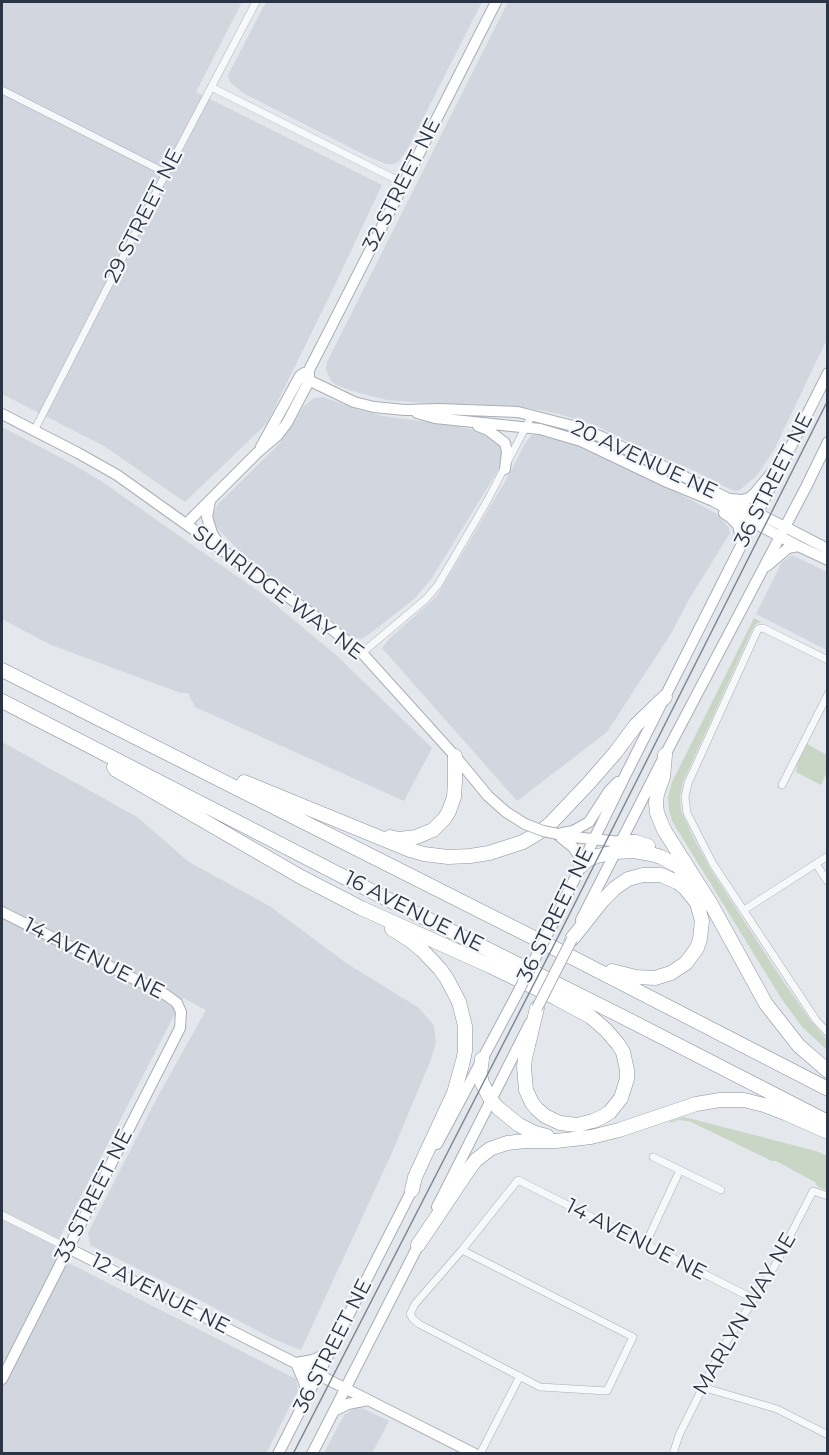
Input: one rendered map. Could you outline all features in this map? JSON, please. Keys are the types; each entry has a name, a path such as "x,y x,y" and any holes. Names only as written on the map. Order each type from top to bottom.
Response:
{"highway":[{"name":"16 AVENUE NE","path":"2,670 828,1089"},
{"path":"133,735 145,736 232,777 410,850 448,857 480,855 523,842 550,824 615,753 636,725 664,697"},
{"name":"16 AVENUE NE","path":"2,702 828,1122"},
{"path":"106,755 116,770 301,877 361,908 500,970 579,1010 598,1023 612,1036 623,1052 627,1070 627,1080 621,1098 610,1112 593,1121 578,1125 560,1123 545,1116 532,1103 526,1090 524,1067 537,1008"},
{"path":"665,755 663,777 656,803 659,820 693,873 769,1009 799,1046 828,1071"},
{"path":"367,833 409,839 425,834 440,824 449,811 454,797 455,756"},
{"path":"582,864 618,847 636,842 655,848 682,863 693,873"},
{"path":"618,847 661,857 683,869 701,888"},
{"path":"548,945 565,949 616,973 655,978 671,973 686,963 697,948 702,921 697,903 685,888 661,875 643,875 628,879 615,888 572,939"},
{"path":"361,908 411,941 440,969 459,1002 465,1026 465,1051 454,1093 415,1177 412,1190"},
{"path":"482,1059 480,1074 484,1087 491,1100 505,1115 527,1130 570,1140"},
{"path":"418,1245 469,1168 483,1154 498,1145 515,1141 570,1140 604,1134 688,1106 720,1100 744,1100 764,1105 828,1132"}],"street":[{"name":"29 STREET NE","path":"34,431 256,2"},
{"name":"32 STREET NE","path":"186,524 258,452 306,376 496,2"},
{"path":"212,87 403,183"},
{"path":"2,90 166,173"},
{"name":"36 STREET NE","path":"278,1454 412,1190 516,996 828,372"},
{"name":"20 AVENUE NE","path":"306,376 354,402 374,407 405,410 518,412 568,424 602,437 729,499 755,517"},
{"name":"20 AVENUE NE","path":"405,410 435,418 552,432 582,441 699,496 755,517 782,531"},
{"name":"SUNRIDGE WAY NE","path":"2,414 117,475 319,619 362,653 488,796 506,812 525,824 543,831 594,839 618,847"},
{"path":"362,653 426,599 438,585 505,469 532,415"},
{"path":"467,422 488,430 506,443 505,469"},
{"name":"36 STREET NE","path":"312,1454 618,847 828,442"},
{"path":"729,499 749,498 786,456"},
{"path":"699,496 735,521 742,543"},
{"path":"210,501 207,517 212,533 221,549"},
{"path":"782,531 798,546 828,560"},
{"path":"782,531 828,549"},
{"path":"762,570 788,548 798,546"},
{"path":"828,660 763,628 758,629 688,783 684,797 687,813 713,864 816,1020 828,1033"},
{"path":"782,785 828,694"},
{"path":"558,834 573,831 589,822 609,791 625,776"},
{"path":"558,834 573,846 582,864"},
{"path":"744,910 828,856"},
{"path":"816,864 828,882"},
{"name":"14 AVENUE NE","path":"2,912 166,995 177,1004 181,1012"},
{"name":"33 STREET NE","path":"2,1379 180,1028 181,1012"},
{"path":"653,1157 721,1190"},
{"path":"646,1244 680,1170"},
{"name":"14 AVENUE NE","path":"462,1250 518,1180 754,1299"},
{"name":"MARLYN WAY NE","path":"673,1454 679,1435 723,1347 774,1267 813,1191 828,1196"},
{"name":"12 AVENUE NE","path":"2,1215 475,1454"},
{"path":"462,1250 633,1337 607,1391 540,1387 413,1319 410,1314 415,1304 462,1250"},
{"path":"307,1396 304,1382 295,1363 313,1360 330,1352"},
{"path":"480,1454 520,1376"},
{"path":"702,1387 777,1409 828,1435"},
{"path":"334,1411 348,1404 368,1400"}],"shaded area":[{"path":"2,2 242,2 196,92 382,185 267,423 185,502 104,446 2,394"},
{"path":"266,2 482,2 408,148 399,161 387,164 243,93 230,82 228,75"},
{"path":"508,2 827,2 827,339 775,448 757,475 740,490 735,491 725,487 597,426 559,414 522,407 387,400 352,391 331,381 326,369 327,362"},
{"path":"323,397 383,416 456,426 487,433 503,446 497,472 432,578 414,599 361,639 348,635 242,554 216,527 213,519 218,504 278,445 304,406 314,398"},
{"path":"2,427 101,481 265,596 336,655 432,748 404,801 195,707 188,693 181,693 51,645 2,619"},
{"path":"536,434 566,439 645,475 719,515 730,533 688,601 672,632 607,732 517,801 382,648 436,597 511,471 525,443"},
{"path":"792,555 827,572 827,650 756,614 782,562"},
{"path":"2,742 137,817 189,862 271,907 346,963 419,1008 434,1026 436,1043 430,1062 390,1157 301,1350 271,1338 90,1245 88,1233 158,1096 206,1010 183,998 51,1254 296,1379 298,1391 266,1453 2,1453"},
{"path":"355,1408 364,1409 389,1421 372,1453 324,1453 344,1415"}],"green space":[{"path":"754,618 761,622 753,628 683,782 680,796 681,810 711,870 785,984 827,1040 827,1050 802,1027 781,998 672,821 669,810 668,797 672,782"},
{"path":"807,744 827,755 827,772 821,785 796,772 797,764"},
{"path":"684,1117 816,1151 827,1156 827,1191 776,1161 689,1121 678,1120 671,1123 670,1121"}],"tram line":[{"path":"293,1454 560,933 828,400"}]}
